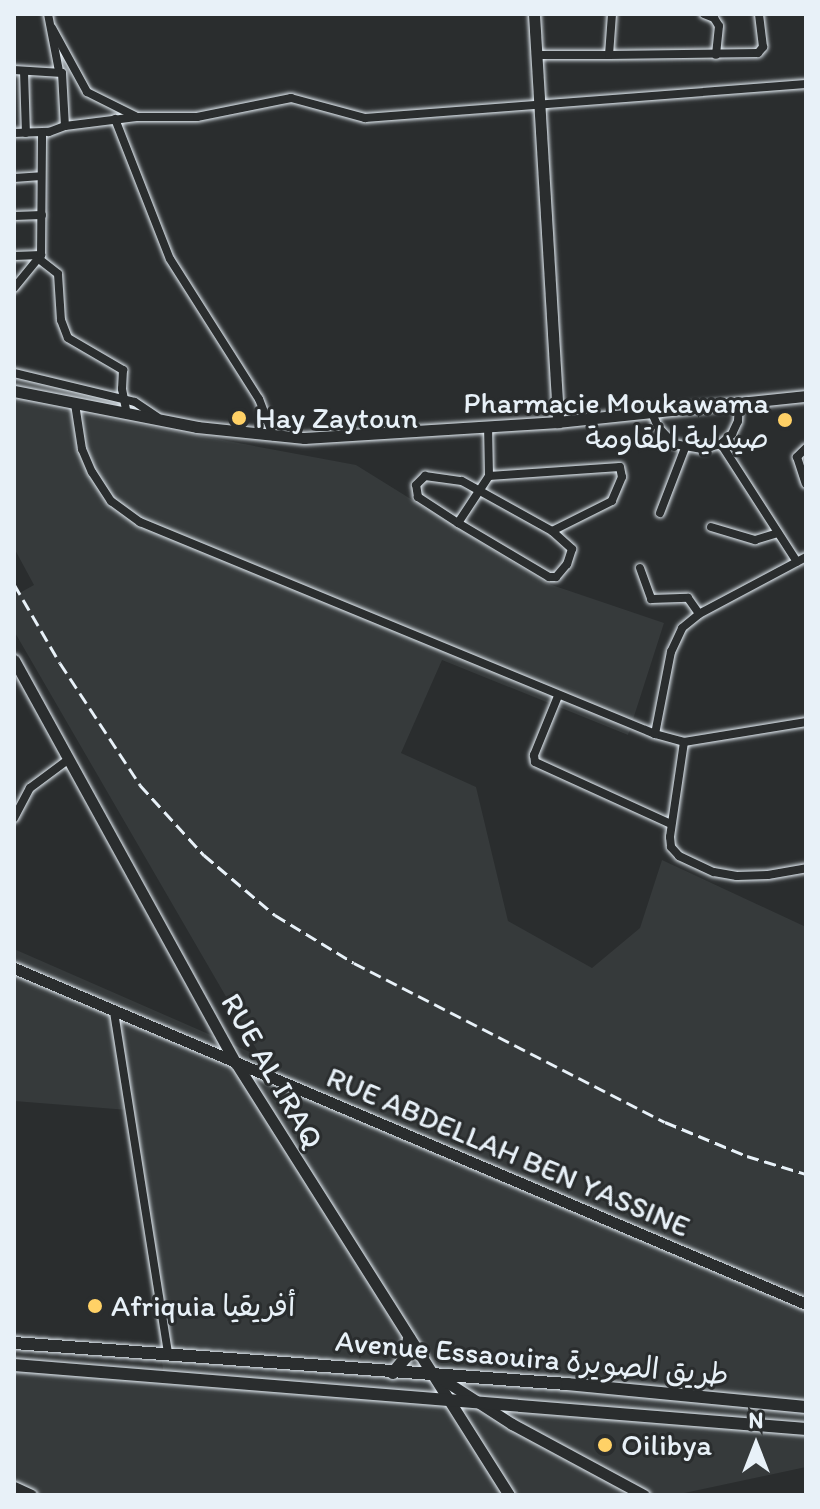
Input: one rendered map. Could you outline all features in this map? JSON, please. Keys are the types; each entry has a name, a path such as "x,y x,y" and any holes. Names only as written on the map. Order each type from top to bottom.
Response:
{"main road":[{"path":"393,1373 406,1357 409,1338"},
{"name":"Avenue Essaouira طريق الصويرة","path":"14,1343 168,1353 806,1407"},
{"name":"Avenue Essaouira طريق الصويرة","path":"14,1365 806,1429"}],"street":[{"path":"48,14 62,76 65,126"},
{"path":"534,14 558,422"},
{"path":"609,55 612,14"},
{"path":"704,14 717,22 716,55"},
{"path":"537,55 716,55 761,51 759,14"},
{"path":"52,28 87,92 136,117"},
{"path":"14,70 59,71"},
{"path":"24,71 26,133"},
{"path":"14,133 42,133 65,126 136,117 197,117 296,98 338,113 365,118 806,84"},
{"path":"115,119 170,259 259,399 274,437"},
{"path":"14,288 40,257 42,133"},
{"path":"14,178 41,176"},
{"path":"14,216 42,215"},
{"path":"14,256 40,257 58,274 61,320 68,338 122,368 127,415"},
{"path":"14,373 123,399 143,406 163,421"},
{"path":"14,391 127,415 274,437 333,437 558,422 806,396"},
{"path":"75,404 82,449 103,490 121,512 655,734 684,742 806,722"},
{"path":"652,413 665,437 685,448 721,444 738,421 739,404"},
{"path":"458,523 489,476 488,426"},
{"path":"655,734 675,640 699,614 802,559 778,533 721,444"},
{"path":"660,513 685,448"},
{"path":"806,448 797,457 806,484"},
{"path":"489,476 620,467 622,477 612,501 552,531"},
{"path":"425,476 480,489 552,531 572,549 567,564 556,577 549,577 458,523 418,497 416,485 425,476"},
{"path":"711,527 755,540 778,533"},
{"path":"640,568 651,599 688,598 699,614"},
{"name":"RUE AL IRAQ","path":"14,660 236,1063 509,1495"},
{"path":"558,696 534,755 535,762 671,824"},
{"path":"684,742 671,824 671,847 679,856 714,872 768,875 806,868"},
{"path":"14,818 30,788 69,759"},
{"name":"RUE ABDELLAH BEN YASSINE","path":"14,968 806,1304"},
{"path":"114,1012 168,1353"},
{"path":"435,1375 476,1402 644,1495"},
{"path":"14,1487 31,1495"}],"shaded area":[{"path":"14,401 356,465 546,583 664,623 628,735 442,660 401,753 476,787 508,921 592,968 640,928 662,860 806,927 806,1467 675,1495 26,1495 14,1489 14,1364 164,1376 128,1110 14,1101 14,949 261,1057 14,631 14,596 34,585 14,548"}],"railway":[{"path":"14,584 60,663 140,785 204,855 275,915 354,963 665,1122 747,1156 806,1174"}],"place":[{"name":"Hay Zaytoun","path":"239,418"},
{"name":"Pharmacie Moukawama صيدلية المقاومة","path":"785,420"},
{"name":"Afriquia أفريقيا","path":"95,1306"},
{"name":"Oilibya","path":"605,1445"}]}
